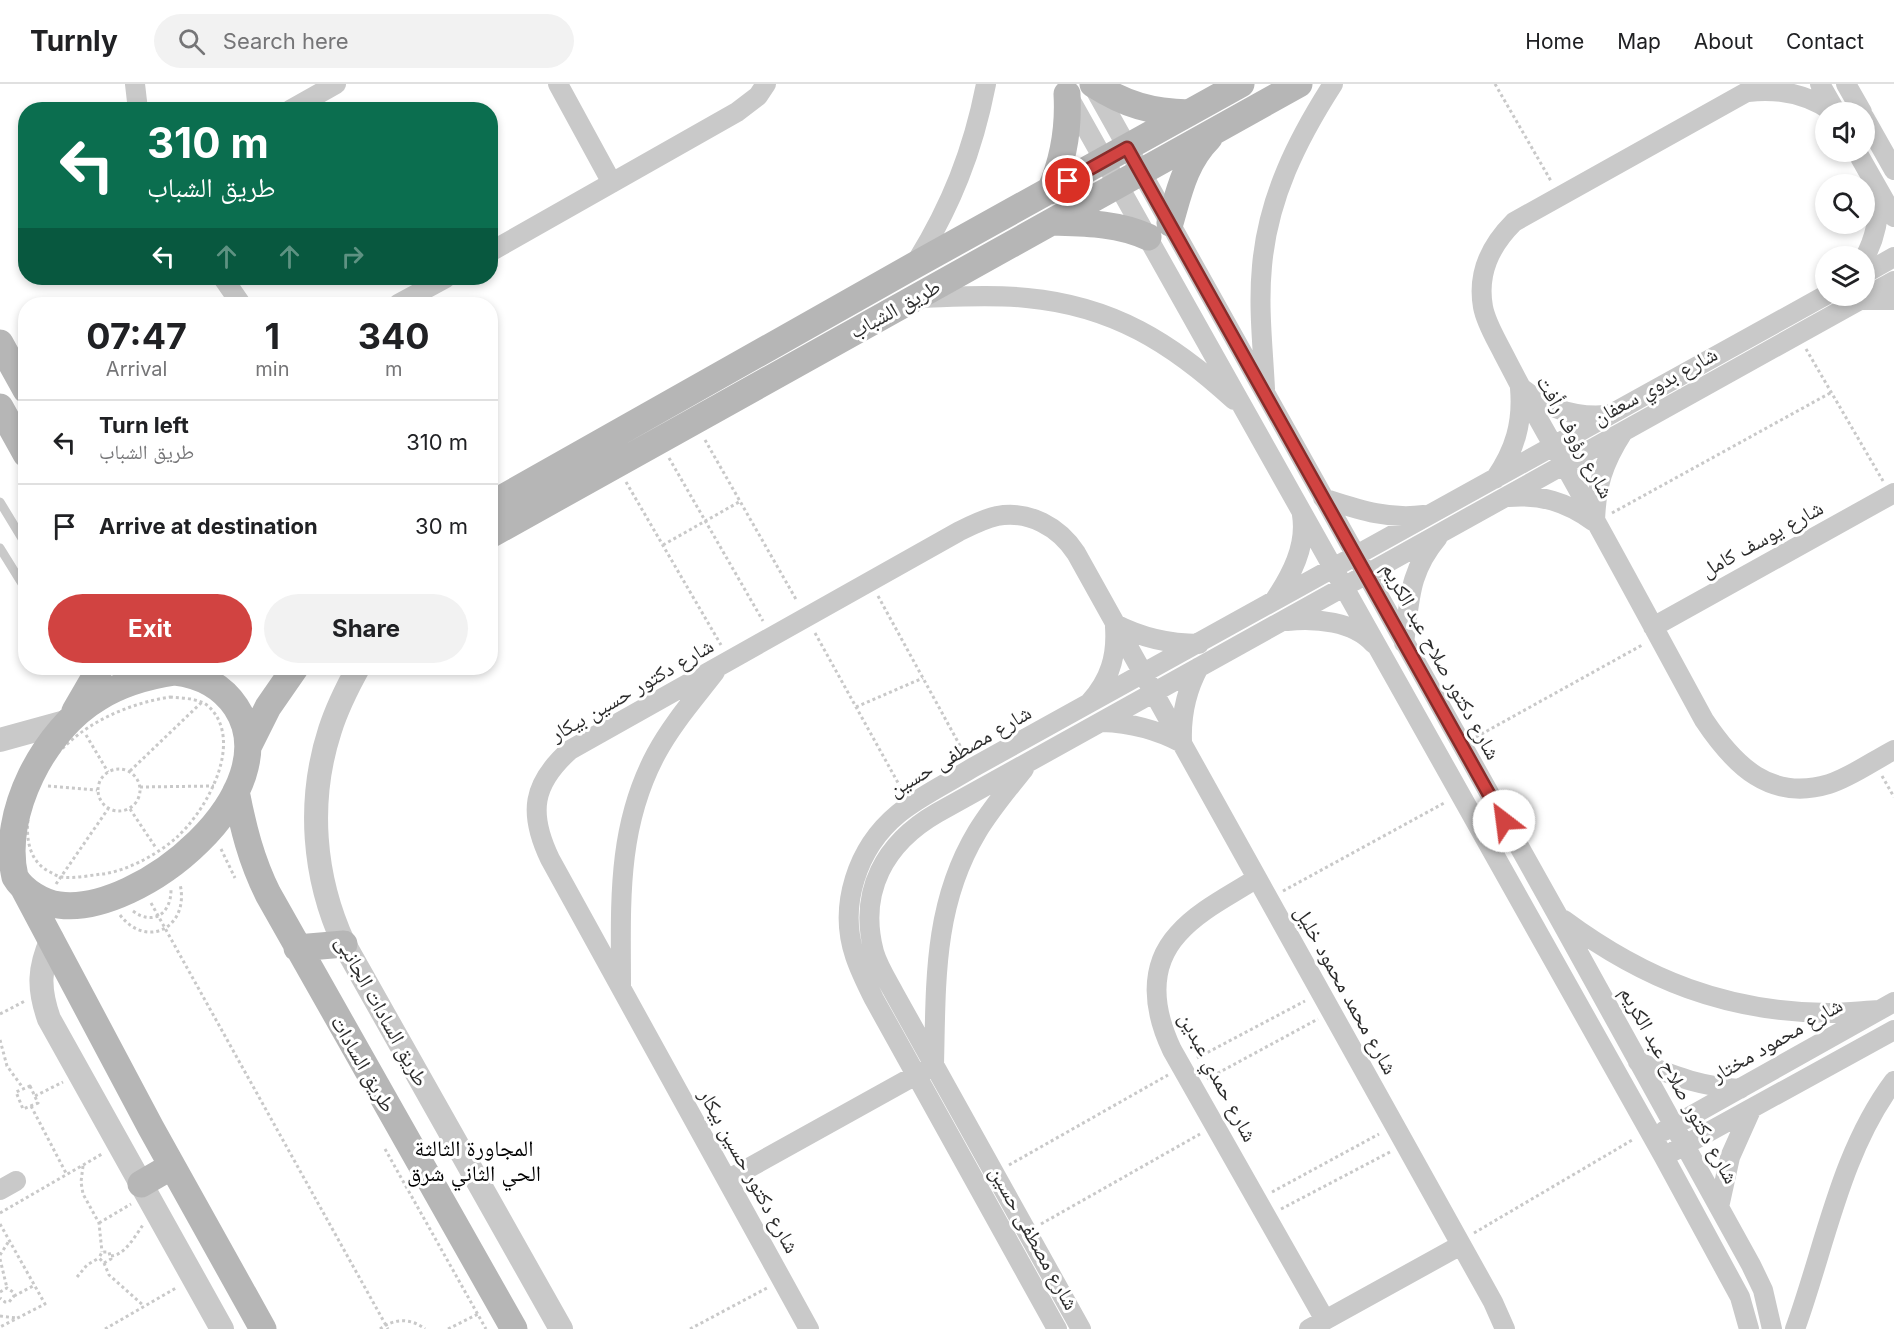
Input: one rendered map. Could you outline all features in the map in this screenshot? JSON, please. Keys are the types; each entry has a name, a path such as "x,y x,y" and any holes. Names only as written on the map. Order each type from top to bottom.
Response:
{"main road":[{"name":"طريق الشباب","path":"498,500 1241,84"},
{"name":"طريق الشباب","path":"498,531 1299,84"},
{"path":"1050,191 1058,173 1065,144 1068,114 1078,86 1113,96 1137,107 1163,112 1189,113"},
{"path":"1052,222 1132,230 1159,230 1191,161 1217,130"},
{"path":"0,343 18,376"},
{"path":"0,407 18,440"},
{"path":"74,723 97,675"},
{"path":"153,675 125,684 98,697 74,723 47,740 27,784 2,826 2,846 7,866 22,886 52,939 172,1167 263,1329"},
{"path":"22,886 57,905 75,906 122,894 151,880 172,877 219,817 229,788 247,762 246,730 240,714 230,699 210,695 202,679 194,675"},
{"path":"248,747 268,706 291,675"},
{"name":"طريق السادات","path":"229,788 256,869 297,948 514,1329"},
{"path":"297,948 344,944"},
{"path":"148,1196 172,1167"}],"street":[{"path":"135,84 137,102"},
{"path":"304,102 336,84"},
{"path":"558,84 612,183"},
{"path":"498,247 737,112 758,96 766,84"},
{"path":"915,265 936,230 969,156 986,84"},
{"path":"1265,395 1261,298 1262,265 1267,232 1286,169 1300,139 1333,84"},
{"path":"1820,84 1829,102"},
{"path":"1846,84 1856,102"},
{"path":"1858,84 1860,102"},
{"path":"1078,86 1116,154"},
{"path":"1078,86 1116,154"},
{"path":"1753,87 1785,91 1816,102"},
{"name":"شارع رؤوف رأفت","path":"1753,87 1514,222 1489,252 1483,271 1481,290 1483,309 1490,328 1520,386 1595,522 1709,727 1732,758 1749,772 1767,782 1788,788 1809,788 1830,783 1894,750"},
{"path":"1875,137 1894,170"},
{"name":"شارع دكتور صلاح عبد الكريم","path":"1116,154 1159,230 1246,411 1740,1296 1749,1329"},
{"path":"1863,162 1894,217"},
{"path":"1871,246 1879,216 1879,189"},
{"name":"شارع دكتور صلاح عبد الكريم","path":"1159,230 1265,395 1558,916 1763,1290 1772,1329"},
{"path":"1875,268 1894,257"},
{"name":"شارع بدوي سعفان","path":"1875,292 1894,281"},
{"path":"411,297 433,285"},
{"path":"914,298 1027,298 1055,302 1109,316 1151,336 1183,356 1246,411"},
{"path":"1875,300 1894,300"},
{"name":"شارع بدوي سعفان","path":"1334,568 1815,301"},
{"name":"شارع بدوي سعفان","path":"1344,586 1849,306"},
{"path":"1520,386 1553,408 1572,414 1593,416 1613,414"},
{"path":"1494,480 1506,464 1520,426 1520,386"},
{"path":"1595,522 1596,498 1601,474 1610,452 1623,431"},
{"name":"شارع يوسف كامل","path":"1656,631 1893,494"},
{"path":"1504,498 1528,495 1552,499 1575,508 1595,522"},
{"path":"1323,498 1367,513 1389,517 1432,514"},
{"path":"1272,604 1288,577 1300,549 1304,528 1301,509"},
{"name":"شارع دكتور حسين بيكار","path":"809,1329 539,837 538,797 544,778 555,763 570,750 870,581 978,522 997,516 1016,515 1044,524 1053,528 1068,541 1144,675"},
{"path":"1404,643 1412,582 1419,564 1443,532"},
{"name":"شارع مصطفى حسين","path":"1057,1329 864,978 855,956 850,934 849,912 855,879 868,849 881,831 910,805 972,768 1334,568"},
{"name":"شارع مصطفى حسين","path":"1081,1329 894,993 875,954 870,933 869,913 875,882 888,854 917,824 1344,586"},
{"path":"1281,621 1304,619 1327,621 1349,628 1369,639 1383,655"},
{"path":"1086,707 1107,678 1113,661 1116,643 1115,624 1156,640 1199,644"},
{"path":"621,988 622,870 633,810 643,781 673,727 725,663"},
{"path":"1101,722 1143,727 1182,743 1182,712 1191,681 1199,667"},
{"name":"طريق السادات الجانبى","path":"354,675 329,731 318,784 316,811 318,857 324,892 332,919 561,1329"},
{"name":"شارع محمد محمود خليل","path":"1144,675 1493,1302 1505,1329"},
{"path":"0,740 74,723"},
{"path":"727,1180 934,1065 937,962 941,928 949,895 976,834 994,805 1032,760"},
{"name":"شارع حمدي عبدين","path":"1257,878 1196,917 1177,934 1164,956 1157,979 1156,1004 1161,1028 1261,1208 1317,1325"},
{"path":"1558,916 1597,945 1640,969 1685,988 1714,997 1781,1011 1830,1013 1886,1006"},
{"path":"52,939 43,959 41,976 42,993 49,1019 222,1329"},
{"name":"شارع محمود مختار","path":"1651,1134 1673,1126 1886,1006"},
{"path":"1664,1157 1894,1029"},
{"path":"1638,1062 1689,1082 1740,1089"},
{"path":"1795,1329 1850,1164 1875,1111 1894,1081"},
{"path":"1719,1207 1730,1157 1751,1110"},
{"path":"1317,1325 1460,1244"}],"lane":[{"path":"0,502 18,532"},
{"path":"0,548 18,577"}],"path":[{"path":"1495,84 1559,196"},
{"path":"1798,334 1893,494"},
{"path":"1595,522 1832,392"},
{"path":"694,421 910,805"},
{"path":"660,441 772,637"},
{"path":"616,465 663,545 725,663"},
{"path":"663,545 739,502"},
{"path":"870,581 972,768"},
{"path":"1461,746 1656,631"},
{"path":"856,707 922,678"},
{"path":"74,723 108,716 152,700 210,695"},
{"path":"130,771 210,695"},
{"path":"210,695 214,712 222,726 224,740 220,764 229,788"},
{"path":"74,723 108,772"},
{"path":"61,877 43,868 32,854 27,836 27,784 65,745 74,723"},
{"path":"1874,761 1894,797"},
{"path":"115,769 130,771 139,781 139,799 123,811 108,809 102,804 98,790 99,783 108,772 115,769"},
{"path":"27,784 98,790"},
{"path":"140,787 229,788"},
{"path":"131,910 148,918 158,916 166,910 171,901 176,838 203,805 229,788"},
{"path":"1269,899 1460,794"},
{"path":"130,808 183,896 181,909 175,920 165,928 152,932 139,931 127,925 118,914 141,906"},
{"path":"61,877 108,809"},
{"path":"214,854 220,847 239,885"},
{"path":"22,886 61,877 106,873 134,865 172,877"},
{"path":"150,902 388,1329"},
{"path":"994,1173 1181,1067 1320,992"},
{"path":"0,1008 1,1013 42,993"},
{"path":"1193,1087 1331,1012"},
{"path":"0,1040 7,1066 24,1089"},
{"path":"35,1095 80,1074"},
{"path":"30,1086 38,1102 23,1109 16,1092 24,1089 30,1086"},
{"path":"31,1106 66,1175"},
{"path":"1027,1232 1214,1125"},
{"path":"1261,1208 1395,1126"},
{"path":"1460,1244 1651,1134"},
{"path":"380,1140 486,1329"},
{"path":"0,1213 119,1144"},
{"path":"1261,1208 1405,1145"},
{"path":"77,1277 87,1264 99,1258 102,1252 99,1223 83,1194 81,1182 84,1165"},
{"path":"99,1223 148,1196"},
{"path":"104,1263 111,1259 111,1256 122,1251 148,1196"},
{"path":"0,1224 45,1304 0,1327"},
{"path":"9,1240 0,1257 7,1288 14,1296"},
{"path":"102,1252 109,1252 111,1256"},
{"path":"99,1258 109,1275 144,1306"},
{"path":"105,1329 194,1278"},
{"path":"690,1329 782,1280"},
{"path":"0,1298 9,1302 14,1296 34,1285"},
{"path":"0,1292 7,1288"},
{"path":"448,1329 478,1314"},
{"path":"0,1316 16,1318"},
{"path":"380,1329 385,1325 403,1320 411,1321 425,1329"}],"district":[{"name":"المجاورة الثالثة الحي الثاني شرق","path":"474,1160"}],"route":[{"path":"1068,181 1127,148 1504,821"}]}
